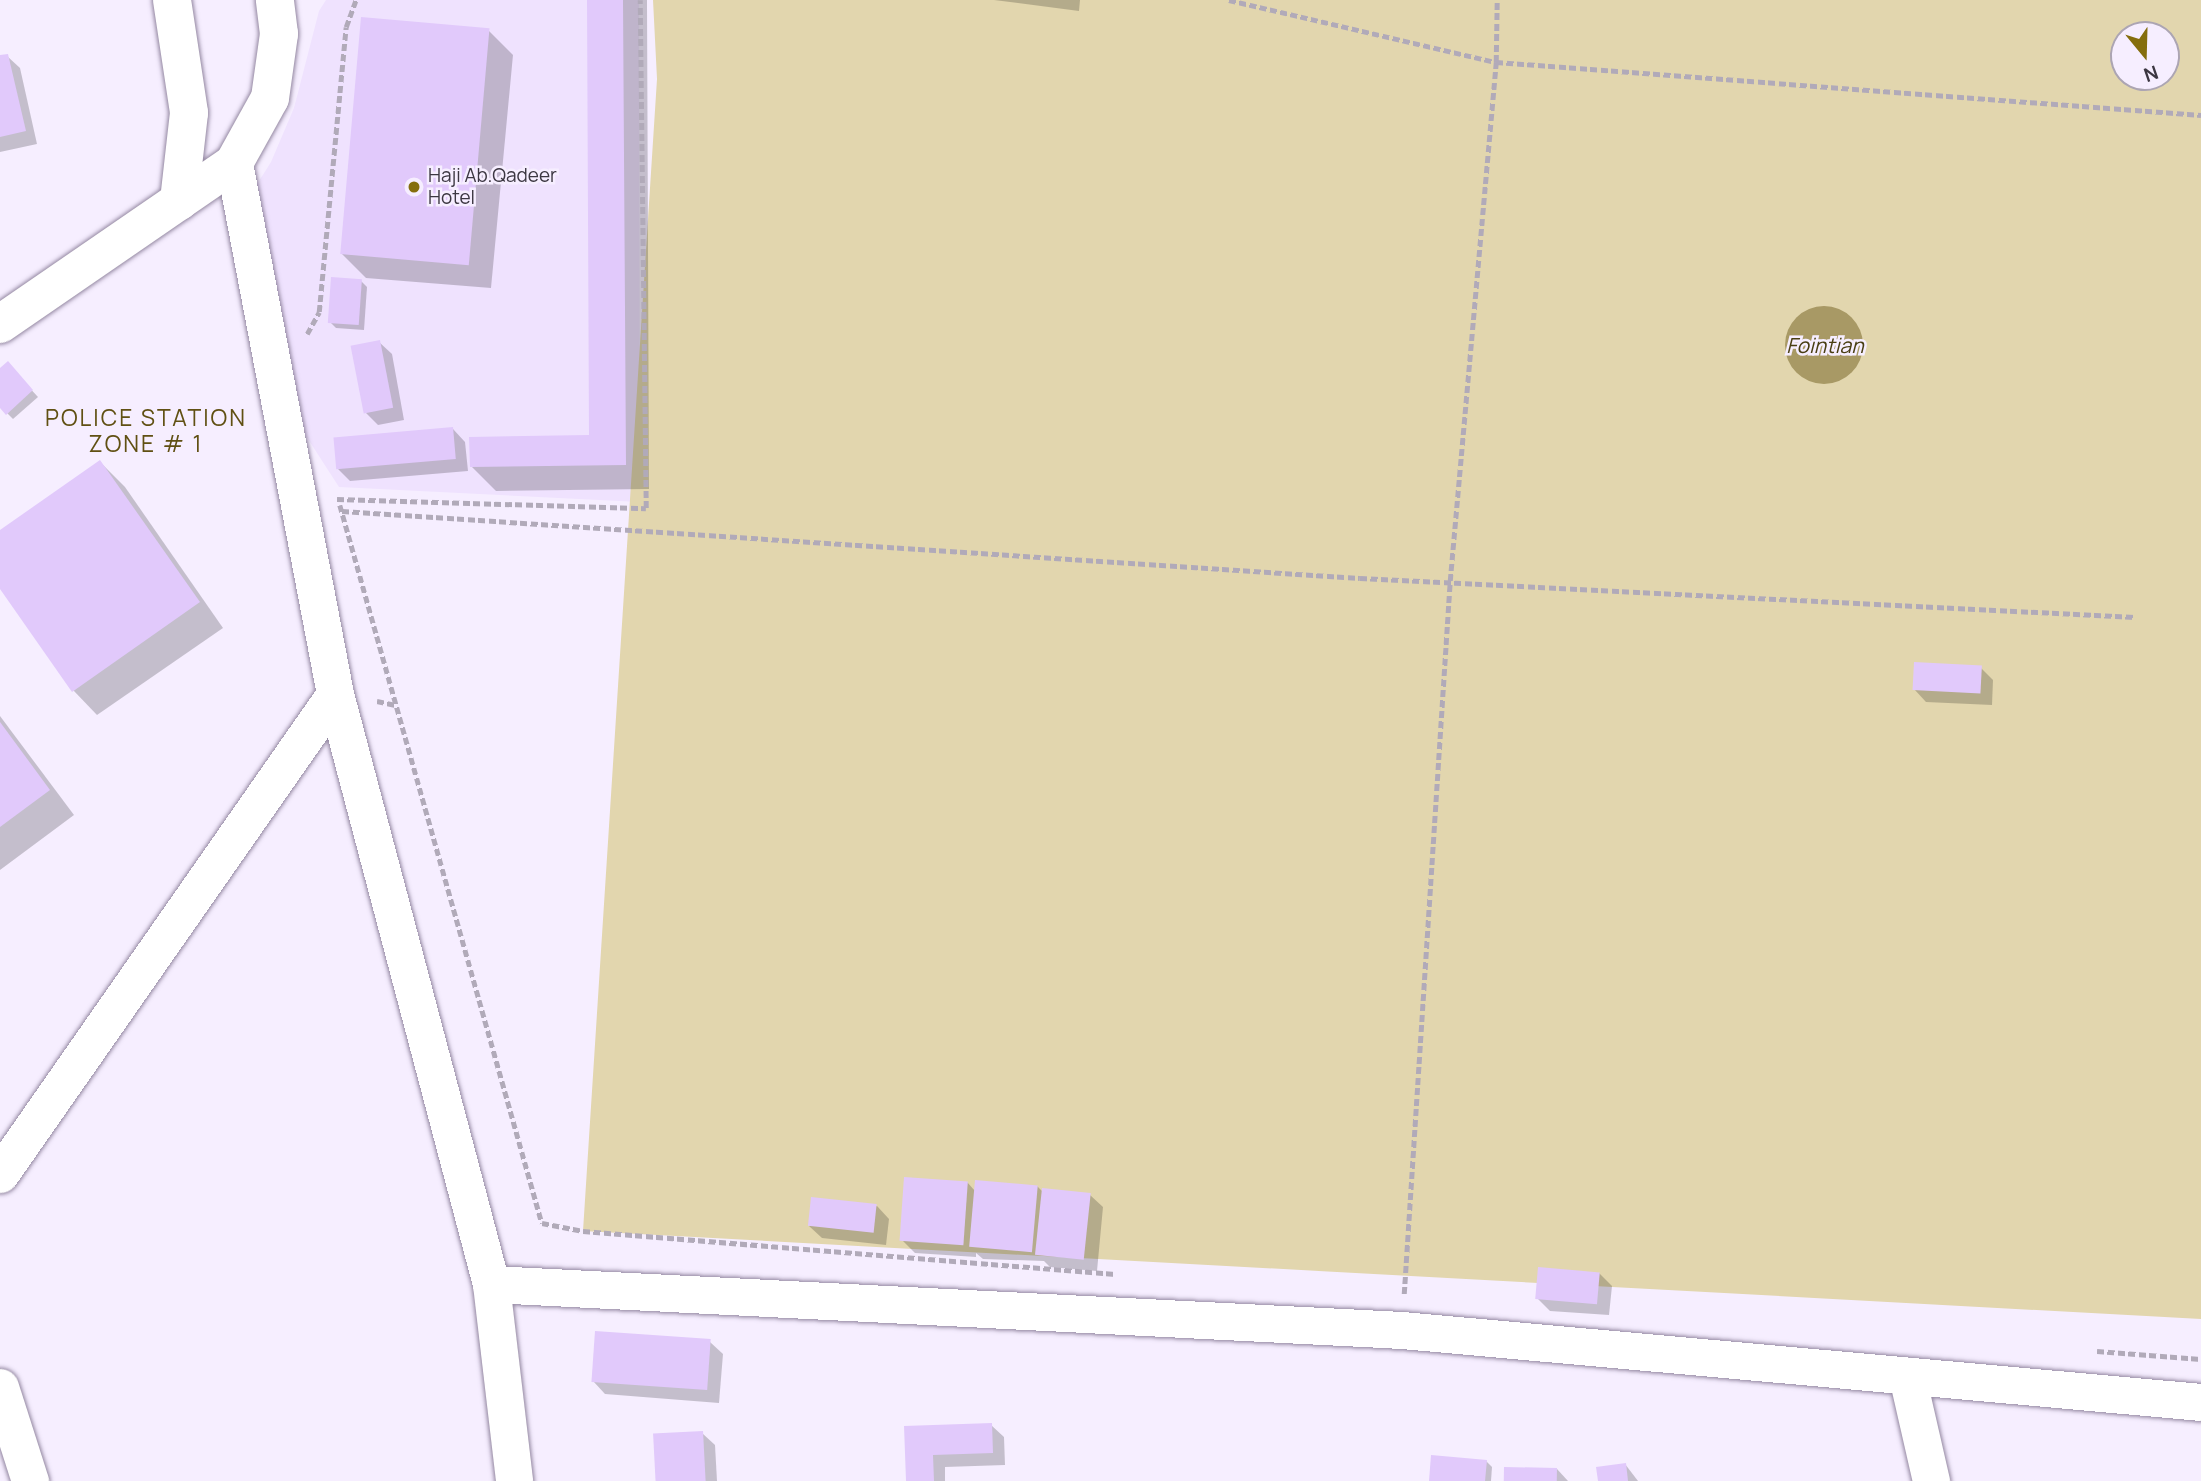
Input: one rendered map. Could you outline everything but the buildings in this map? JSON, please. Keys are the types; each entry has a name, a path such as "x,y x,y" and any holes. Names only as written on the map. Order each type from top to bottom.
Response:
{"main road":[{"path":"172,0 189,113 178,201"},
{"path":"0,324 234,163 270,98 279,34 275,0"}],"street":[{"path":"234,163 316,495 335,694 491,1284 514,1481"},
{"path":"0,1174 335,694"},
{"path":"491,1284 1404,1305 1907,1376 2201,1402"},
{"path":"1907,1376 1931,1481"},
{"path":"0,1387 30,1481"}],"path":[{"path":"298,344 319,312 346,27 356,0"},
{"path":"316,495 337,499 646,508 640,0"},
{"path":"1229,0 1496,62 2201,115"},
{"path":"1404,1305 1450,581 1496,62 1497,0"},
{"path":"316,495 344,511 1450,581 2135,617"},
{"path":"337,499 344,511 542,1223 583,1231 1128,1275"},
{"path":"2091,1350 2201,1359"}],"shaded area":[{"path":"326,0 639,0 640,502 339,487 297,422 249,197 271,162 294,108 319,11"},
{"path":"653,0 2201,0 2201,1319 583,1231 657,79"}],"water":[{"name":"Fointian","path":"1824,306 1839,309 1856,323 1863,345 1860,360 1846,377 1824,384 1809,381 1792,367 1785,345 1788,330 1802,313"}],"place":[{"name":"Haji Ab.Qadeer Hotel","path":"414,187"}],"district":[{"name":"POLICE STATION ZONE # 1","path":"146,430"}]}
